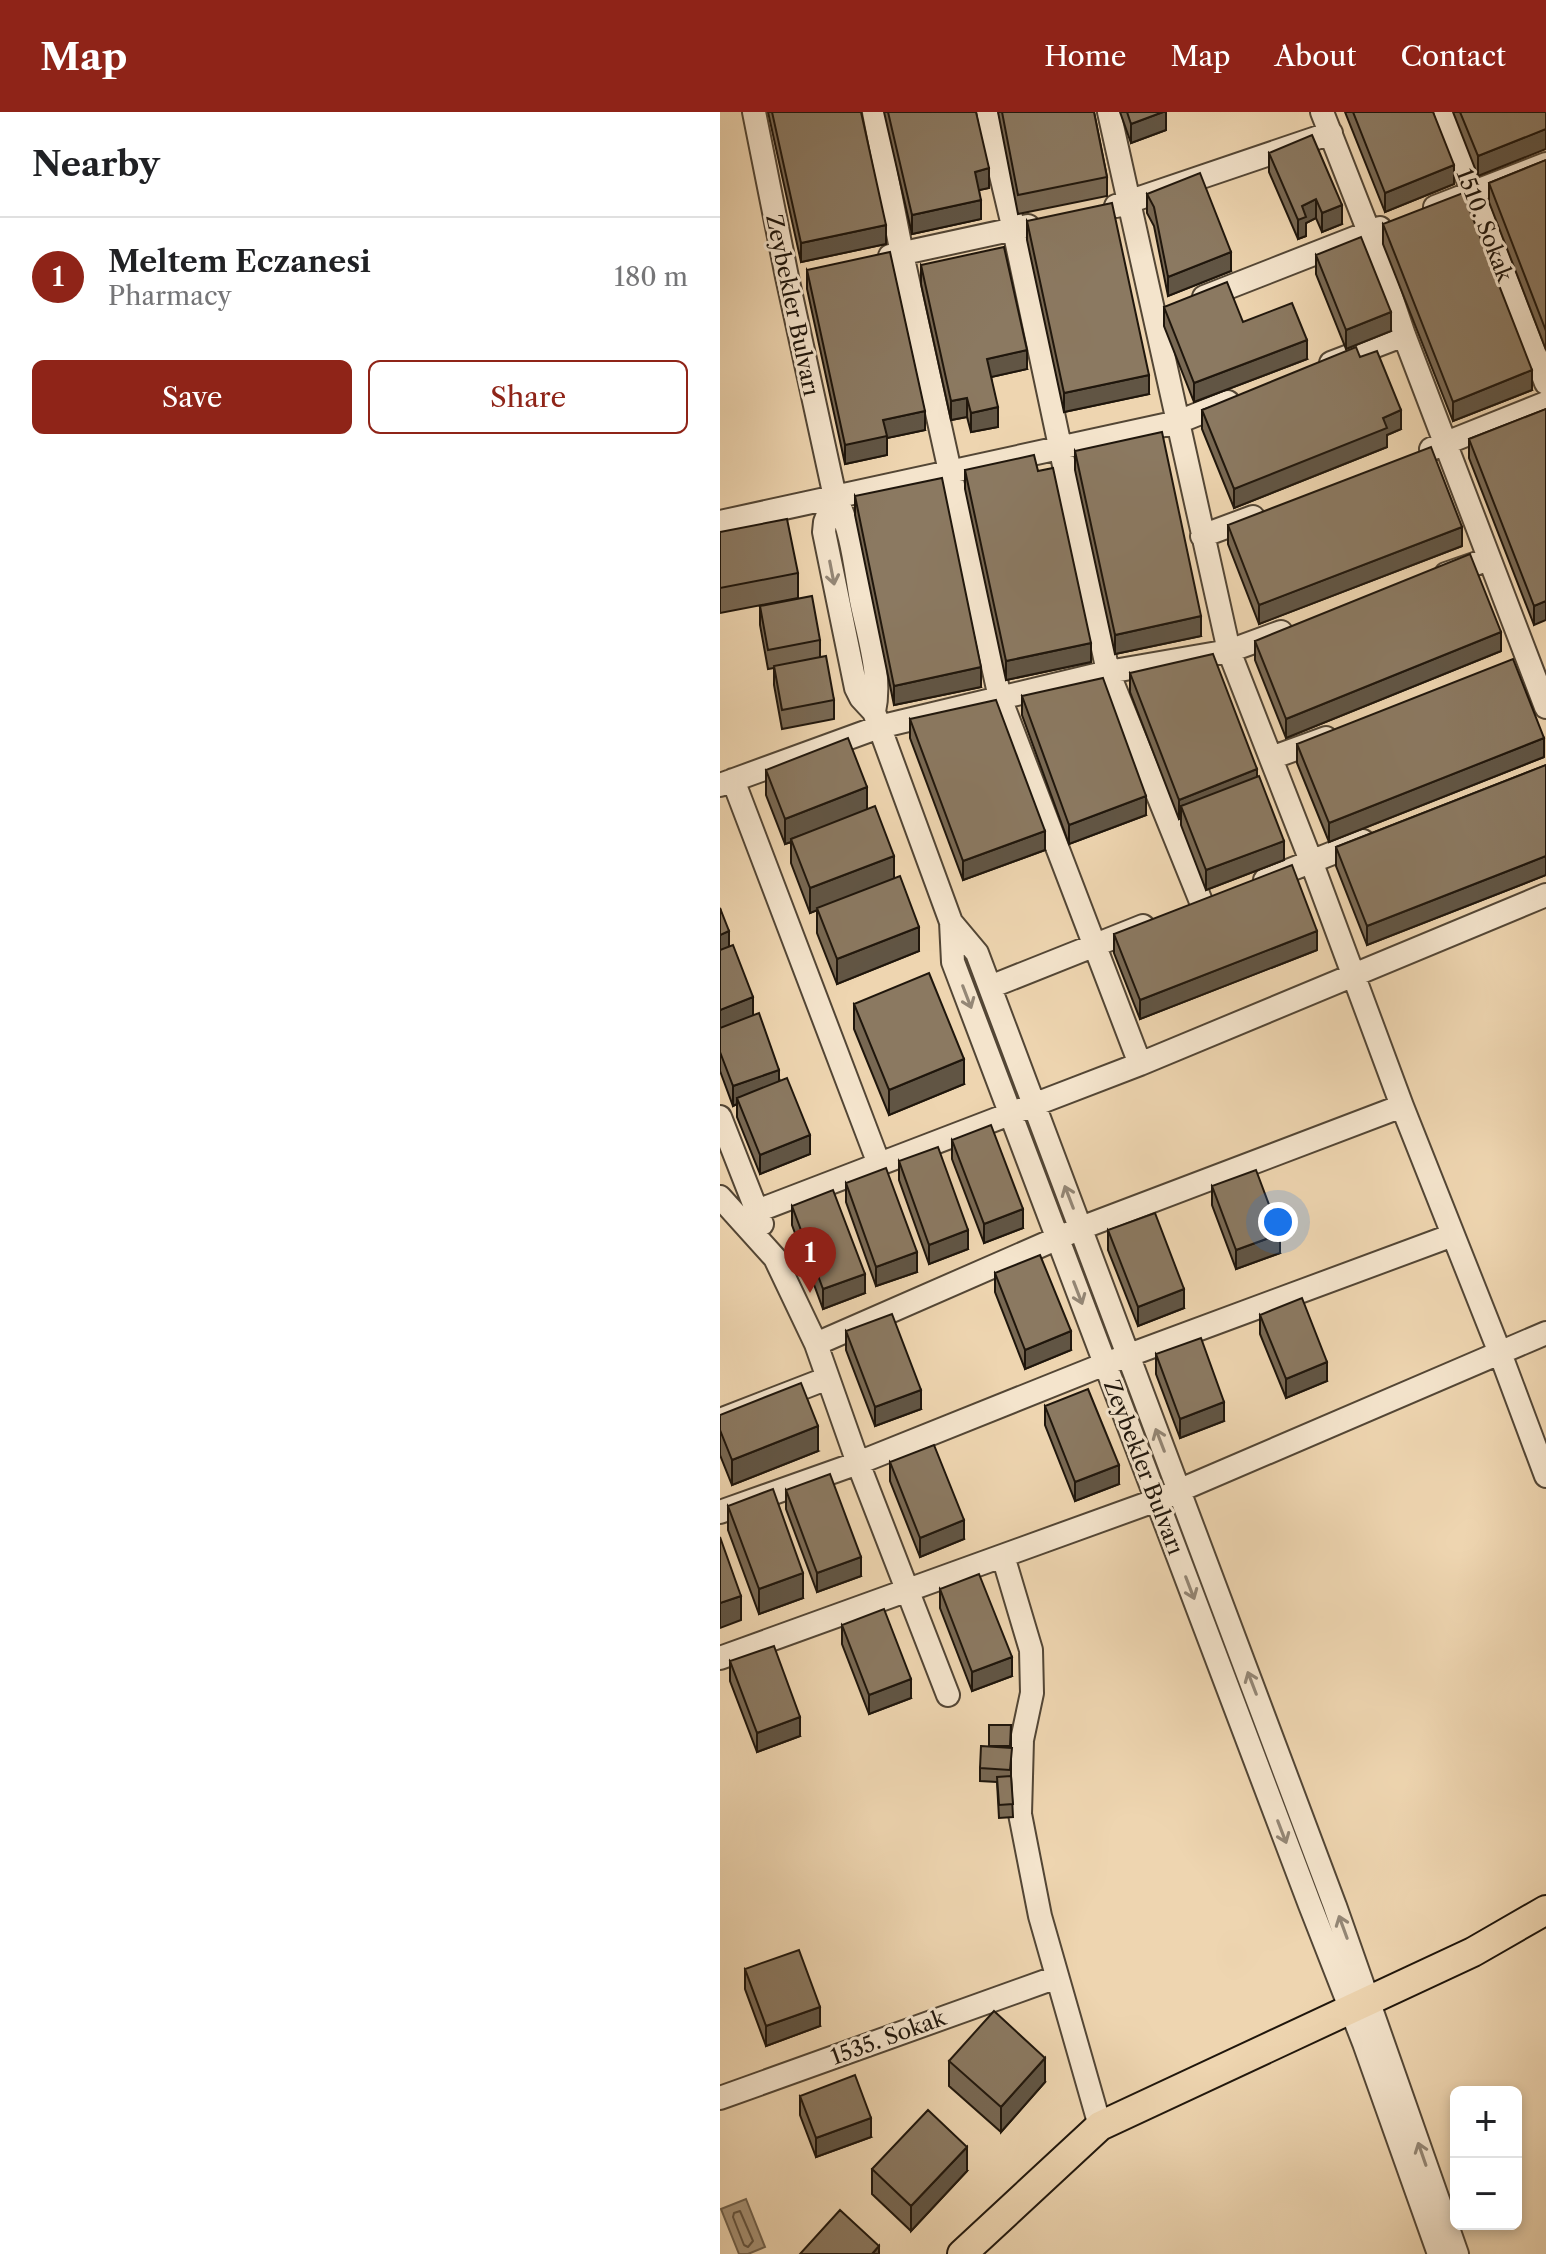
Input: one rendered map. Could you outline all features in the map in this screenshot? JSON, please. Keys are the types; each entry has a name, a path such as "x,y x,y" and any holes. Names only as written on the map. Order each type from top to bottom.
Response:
{"main road":[{"path":"962,2254 1100,2126 1473,1952 1546,1910"}],"street":[{"name":"Zeybekler Bulvarı","path":"754,112 794,276 835,497 847,525 873,663 877,692 876,719 951,922 953,962 1256,1764 1360,2004"},
{"path":"874,112 902,254 1000,698 1140,1064"},
{"path":"986,112 1108,672 1202,904"},
{"path":"1109,112 1129,203 1169,311 1178,422 1229,651 1546,1476"},
{"path":"1322,112 1546,707"},
{"name":"1510. Sokak","path":"1442,112 1546,383"},
{"path":"1100,210 1129,203 1331,133"},
{"path":"1169,311 1546,164"},
{"path":"873,260 1043,223"},
{"path":"1305,373 1404,335"},
{"path":"720,522 1178,422 1248,395"},
{"path":"1417,454 1546,403"},
{"path":"1202,536 1274,509"},
{"path":"1432,579 1489,559"},
{"path":"879,1164 726,782 876,719 1000,698 1108,672 1229,651 1301,625"},
{"path":"1271,758 1343,732"},
{"path":"1243,888 1385,832"},
{"path":"757,1211 1140,1064 1546,895"},
{"path":"990,987 1161,919"},
{"name":"Zeybekler Bulvarı","path":"951,922 977,953 990,987 1279,1755 1360,2004"},
{"path":"816,1344 1081,1228 1402,1106"},
{"path":"720,1117 775,1258 816,1344 858,1463 948,1695"},
{"path":"720,1197 775,1258"},
{"path":"720,1512 858,1463 1105,1364 1453,1235"},
{"path":"720,1658 1180,1491 1546,1333"},
{"path":"720,1420 828,1378"},
{"path":"1003,1556 1031,1650 1032,1693 1022,1740 1020,1814 1040,1916 1100,2126"},
{"path":"1256,1764 1279,1755"},
{"name":"1535. Sokak","path":"720,2098 1057,1977"},
{"path":"1360,2004 1379,2084 1439,2254"},
{"path":"1360,2004 1457,2254"}],"water":[{"path":"746,2199 765,2247 739,2254 721,2209"}],"building":[{"path":"772,112 861,112 886,225 801,243"},
{"path":"888,112 976,112 989,168 975,172 981,200 912,215"},
{"path":"1002,112 1094,112 1107,177 1018,195"},
{"path":"1127,112 1163,112 1131,124"},
{"path":"1353,112 1433,112 1454,165 1385,193"},
{"path":"1460,112 1546,112 1546,129 1478,156"},
{"path":"1312,135 1342,205 1322,213 1316,199 1302,206 1306,217 1298,220 1269,153"},
{"path":"1546,160 1546,331 1489,183"},
{"path":"1200,173 1231,252 1168,277 1154,207 1147,194"},
{"path":"1463,193 1532,370 1453,402 1383,224"},
{"path":"1112,203 1149,375 1064,393 1027,221"},
{"path":"1361,237 1391,312 1346,330 1316,255"},
{"path":"1004,247 1027,350 987,359 998,407 971,413 967,398 951,401 921,265"},
{"path":"890,252 925,411 883,420 887,436 845,445 807,270"},
{"path":"1227,282 1243,322 1292,303 1307,340 1194,383 1164,307"},
{"path":"1356,347 1360,357 1377,351 1401,410 1383,418 1387,428 1234,489 1202,410"},
{"path":"1546,409 1546,601 1534,606 1469,439"},
{"path":"1162,432 1201,616 1115,635 1075,451"},
{"path":"1431,447 1462,527 1259,605 1228,525"},
{"path":"1034,455 1038,471 1053,468 1091,643 1006,661 965,470"},
{"path":"942,478 981,667 894,686 855,496"},
{"path":"787,519 798,573 720,588 720,532"},
{"path":"1470,554 1501,632 1286,719 1255,641"},
{"path":"812,596 820,640 768,650 760,606"},
{"path":"1213,654 1257,769 1179,800 1130,673"},
{"path":"826,656 834,700 782,710 774,666"},
{"path":"1513,659 1544,738 1329,823 1297,744"},
{"path":"1103,678 1146,796 1069,825 1022,696"},
{"path":"996,700 1045,831 963,861 910,719"},
{"path":"848,738 867,787 785,819 766,770"},
{"path":"1546,765 1546,856 1367,926 1336,847"},
{"path":"1259,776 1284,841 1206,870 1181,806"},
{"path":"875,806 894,856 810,888 791,839"},
{"path":"1292,865 1317,931 1140,1000 1114,934"},
{"path":"900,876 919,927 837,959 817,908"},
{"path":"720,908 729,931 720,935"},
{"path":"733,945 753,997 720,1010 720,950"},
{"path":"929,973 964,1059 889,1090 854,1004"},
{"path":"759,1013 779,1070 733,1086 720,1052 720,1028"},
{"path":"787,1078 810,1135 760,1155 737,1098"},
{"path":"991,1125 1023,1209 984,1224 952,1140"},
{"path":"938,1147 968,1230 929,1245 899,1161"},
{"path":"886,1168 917,1252 876,1267 846,1183"},
{"path":"1256,1170 1280,1234 1236,1250 1212,1186"},
{"path":"833,1190 865,1274 823,1289 792,1206"},
{"path":"1155,1213 1184,1289 1138,1307 1108,1230"},
{"path":"1040,1255 1071,1331 1025,1350 995,1273"},
{"path":"1302,1298 1327,1362 1286,1379 1260,1315"},
{"path":"892,1314 921,1390 875,1407 846,1331"},
{"path":"1201,1338 1224,1402 1180,1419 1156,1354"},
{"path":"801,1383 818,1426 732,1460 720,1430 720,1415"},
{"path":"1088,1389 1119,1465 1075,1482 1045,1406"},
{"path":"934,1445 964,1520 920,1538 890,1462"},
{"path":"830,1474 861,1557 817,1573 786,1490"},
{"path":"773,1489 803,1573 759,1589 728,1506"},
{"path":"720,1537 741,1596 720,1603"},
{"path":"979,1574 1012,1657 972,1672 940,1589"},
{"path":"884,1609 911,1679 869,1695 842,1625"},
{"path":"774,1646 800,1717 757,1733 730,1661"},
{"path":"989,1725 1011,1725 1010,1746 989,1746"},
{"path":"981,1746 1012,1748 1010,1770 980,1768"},
{"path":"1011,1776 1013,1804 999,1805 997,1777"},
{"path":"799,1950 820,2007 766,2026 745,1969"},
{"path":"994,2011 1045,2058 1001,2107 949,2061"},
{"path":"855,2075 871,2118 816,2138 800,2096"},
{"path":"928,2110 967,2147 911,2206 872,2169"},
{"path":"840,2210 879,2246 872,2254 800,2254"}],"place":[{"name":"Meltem Eczanesi","path":"810,1293"}]}
